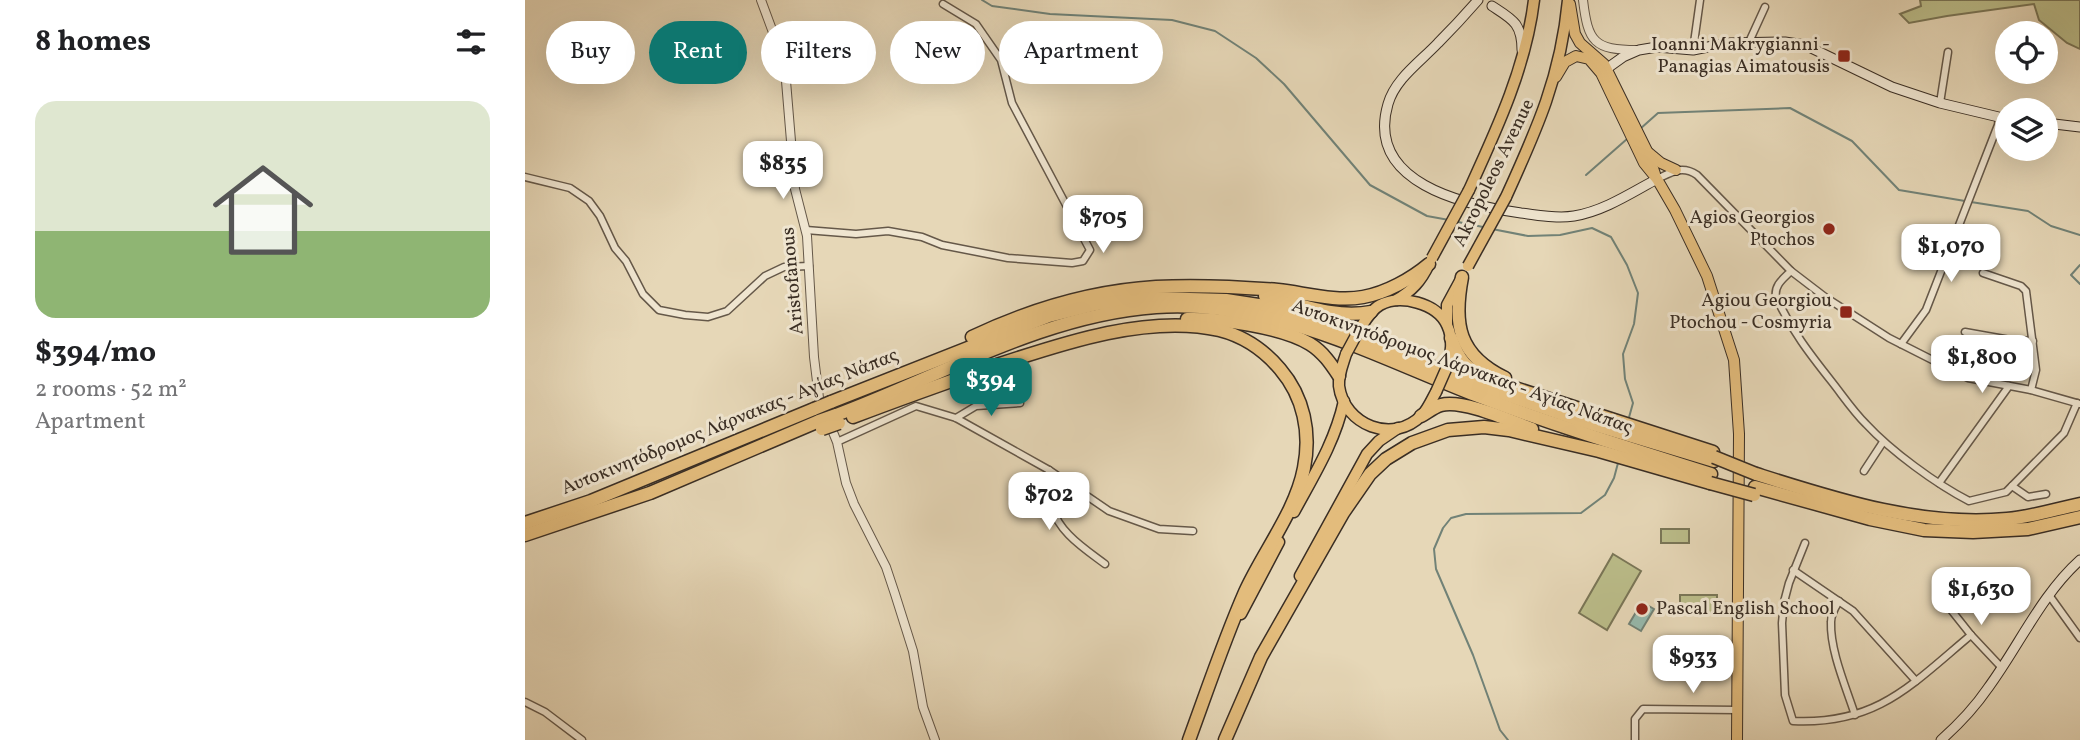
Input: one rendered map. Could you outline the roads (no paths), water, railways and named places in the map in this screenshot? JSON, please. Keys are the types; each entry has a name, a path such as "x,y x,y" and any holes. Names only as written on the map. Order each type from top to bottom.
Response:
{"highway":[{"name":"Akropoleos Avenue","path":"1447,324 1447,305 1506,197 1548,101 1561,52 1569,0"},
{"name":"Akropoleos Avenue","path":"1396,300 1416,285 1469,190 1504,111 1522,59 1534,3"},
{"path":"913,369 951,346 1002,323 1046,306 1094,294 1154,287 1276,290 1344,299 1364,297 1406,280 1430,261"},
{"path":"1465,271 1457,312 1465,343 1475,358 1492,372 1550,400"},
{"path":"1230,289 1333,313 1357,315 1371,312"},
{"name":"Αυτοκινητόδρομος Λάρνακας - Αγίας Νάπας","path":"525,535 693,480 821,412 913,369 1049,316 1097,304 1153,298 1226,300 1265,306 1318,321 1478,384 1583,421 1714,457"},
{"path":"1398,428 1375,428 1360,422 1348,410 1339,389 1339,376 1346,354 1359,330 1371,312 1380,305 1396,300 1423,305 1440,316 1447,324 1457,355 1474,372 1487,379 1643,430 1714,457 1755,481 1912,509 1969,515 2005,514 2027,522"},
{"name":"Αυτοκινητόδρομος Λάρνακας - Αγίας Νάπας","path":"838,419 853,409 982,354 1052,328 1154,307 1185,306 1263,316 1316,330 1477,396 1710,478 1755,481 1870,519 1924,530 1973,532 2027,522 2080,517"},
{"path":"853,409 1053,339 1103,326 1154,321 1196,319 1279,331 1312,345 1324,355 1339,376"},
{"path":"821,412 838,419 1055,346 1104,334 1157,327 1219,330 1256,346 1274,362 1287,377 1304,415 1307,432 1304,470 1295,496 1245,592 1189,740"},
{"path":"1422,416 1447,367 1452,349 1451,338"},
{"path":"1224,648 1327,452 1344,401"},
{"path":"1225,740 1278,619 1355,472 1373,447 1398,428 1440,406 1451,404 1466,406 1599,451"},
{"name":"Αυτοκινητόδρομος Λάρνακας - Αγίας Νάπας","path":"525,523 591,501 821,412"},
{"path":"1261,657 1358,490 1386,459 1412,443 1448,430 1484,427 1509,430 1710,478"},
{"name":"Αυτοκινητόδρομος Λάρνακας - Αγίας Νάπας","path":"2027,522 2080,504"}],"main road":[{"path":"1534,3 1529,13 1521,17 1479,0 1396,86 1388,101 1384,120 1386,139 1391,152 1406,174 1433,190 1457,198 1506,211 1558,218 1604,207 1657,179"},
{"path":"1569,0 1577,39 1600,59 1634,133 1644,163 1657,179 1681,222 1707,276 1734,360 1739,434 1737,740"},
{"path":"1492,6 1514,20 1520,29 1522,59"},
{"path":"1604,71 1623,57 1639,50 1657,47 1693,50 1728,43 1785,42 1805,45 1892,87 1940,103 1995,116"},
{"path":"1554,81 1565,62 1576,56 1589,59 1604,71"},
{"path":"2058,124 2080,127"},
{"path":"1634,133 1648,153 1657,179"},
{"path":"1648,153 1676,170"},
{"path":"1941,740 1971,711 2049,596 2065,574 2080,560"}],"street":[{"name":"Aristofanous","path":"761,0 785,69 795,190 806,230 810,266 814,356 821,412 837,442 846,483 854,504 886,567 913,651 923,707 935,740"},
{"path":"1583,0 1589,33 1603,47 1639,50"},
{"path":"1693,50 1700,0"},
{"path":"806,230 856,234 888,232 922,237 942,245 1008,258 1072,263 1083,261 1090,250 1013,103 1001,60 976,24 943,4"},
{"path":"1749,42 1765,7"},
{"path":"1940,103 1948,52"},
{"path":"1901,344 1926,310 1995,133"},
{"path":"1657,179 1684,169 1697,175 1791,271 1825,297 1901,344 1968,378 2031,390 2078,404 2064,433 2006,492 1969,501 1939,483 1883,442 1791,329 1775,293 1778,284 1791,271"},
{"path":"525,177 570,188 589,201 643,293 659,310 708,317 727,311 765,276 784,267 810,266"},
{"path":"1983,273 2021,286 2026,291 2036,370 2031,390"},
{"path":"1965,332 2033,341"},
{"path":"1939,483 2009,386"},
{"path":"957,418 976,406 1020,403"},
{"path":"837,442 916,406 957,418 1049,470 1109,511 1159,529 1193,531"},
{"path":"1864,471 1883,442"},
{"path":"1049,470 1051,505 1058,521 1077,543 1105,564"},
{"path":"2012,486 2028,497 2046,494"},
{"path":"1805,543 1793,570 1784,602 1782,623 1785,695 1793,721 1819,722 1877,708 1916,681 1971,635"},
{"path":"1793,570 1853,611 1916,681"},
{"path":"2049,596 2080,638"},
{"path":"1839,601 1830,621 1833,643 1855,715"},
{"path":"1944,601 2002,668"},
{"path":"525,702 545,712 582,740"},
{"path":"1635,740 1635,719 1643,709 1737,710"}],"water":[{"path":"1642,602 1654,609 1641,631 1629,624"}],"waterway":[{"path":"982,0 992,6 1050,14 1172,20 1215,31 1256,58 1284,84 1370,185 1427,216 1449,220"},
{"path":"1640,129 1658,113 1790,108 1852,141 1899,190 1965,201"},
{"path":"1586,175 1627,139"},
{"path":"1971,202 2028,211 2051,226 2080,235"},
{"path":"1458,222 1483,227"},
{"path":"1492,229 1528,236 1560,235 1592,228 1611,237 1627,265 1638,293 1634,324 1623,354 1625,379 1633,403 1628,421"},
{"path":"2080,265 2071,275 2080,284"},
{"path":"1508,740 1500,730 1473,655 1436,569 1434,549 1443,528 1451,518 1466,514 1581,513 1605,495 1618,463"}],"place":[{"name":"Ioanni Makrygianni - Panagias Aimatousis","path":"1844,56"},
{"name":"Agios Georgios Ptochos","path":"1829,229"},
{"name":"Agiou Georgiou Ptochou - Cosmyria","path":"1846,312"},
{"name":"Pascal English School","path":"1642,609"}]}
